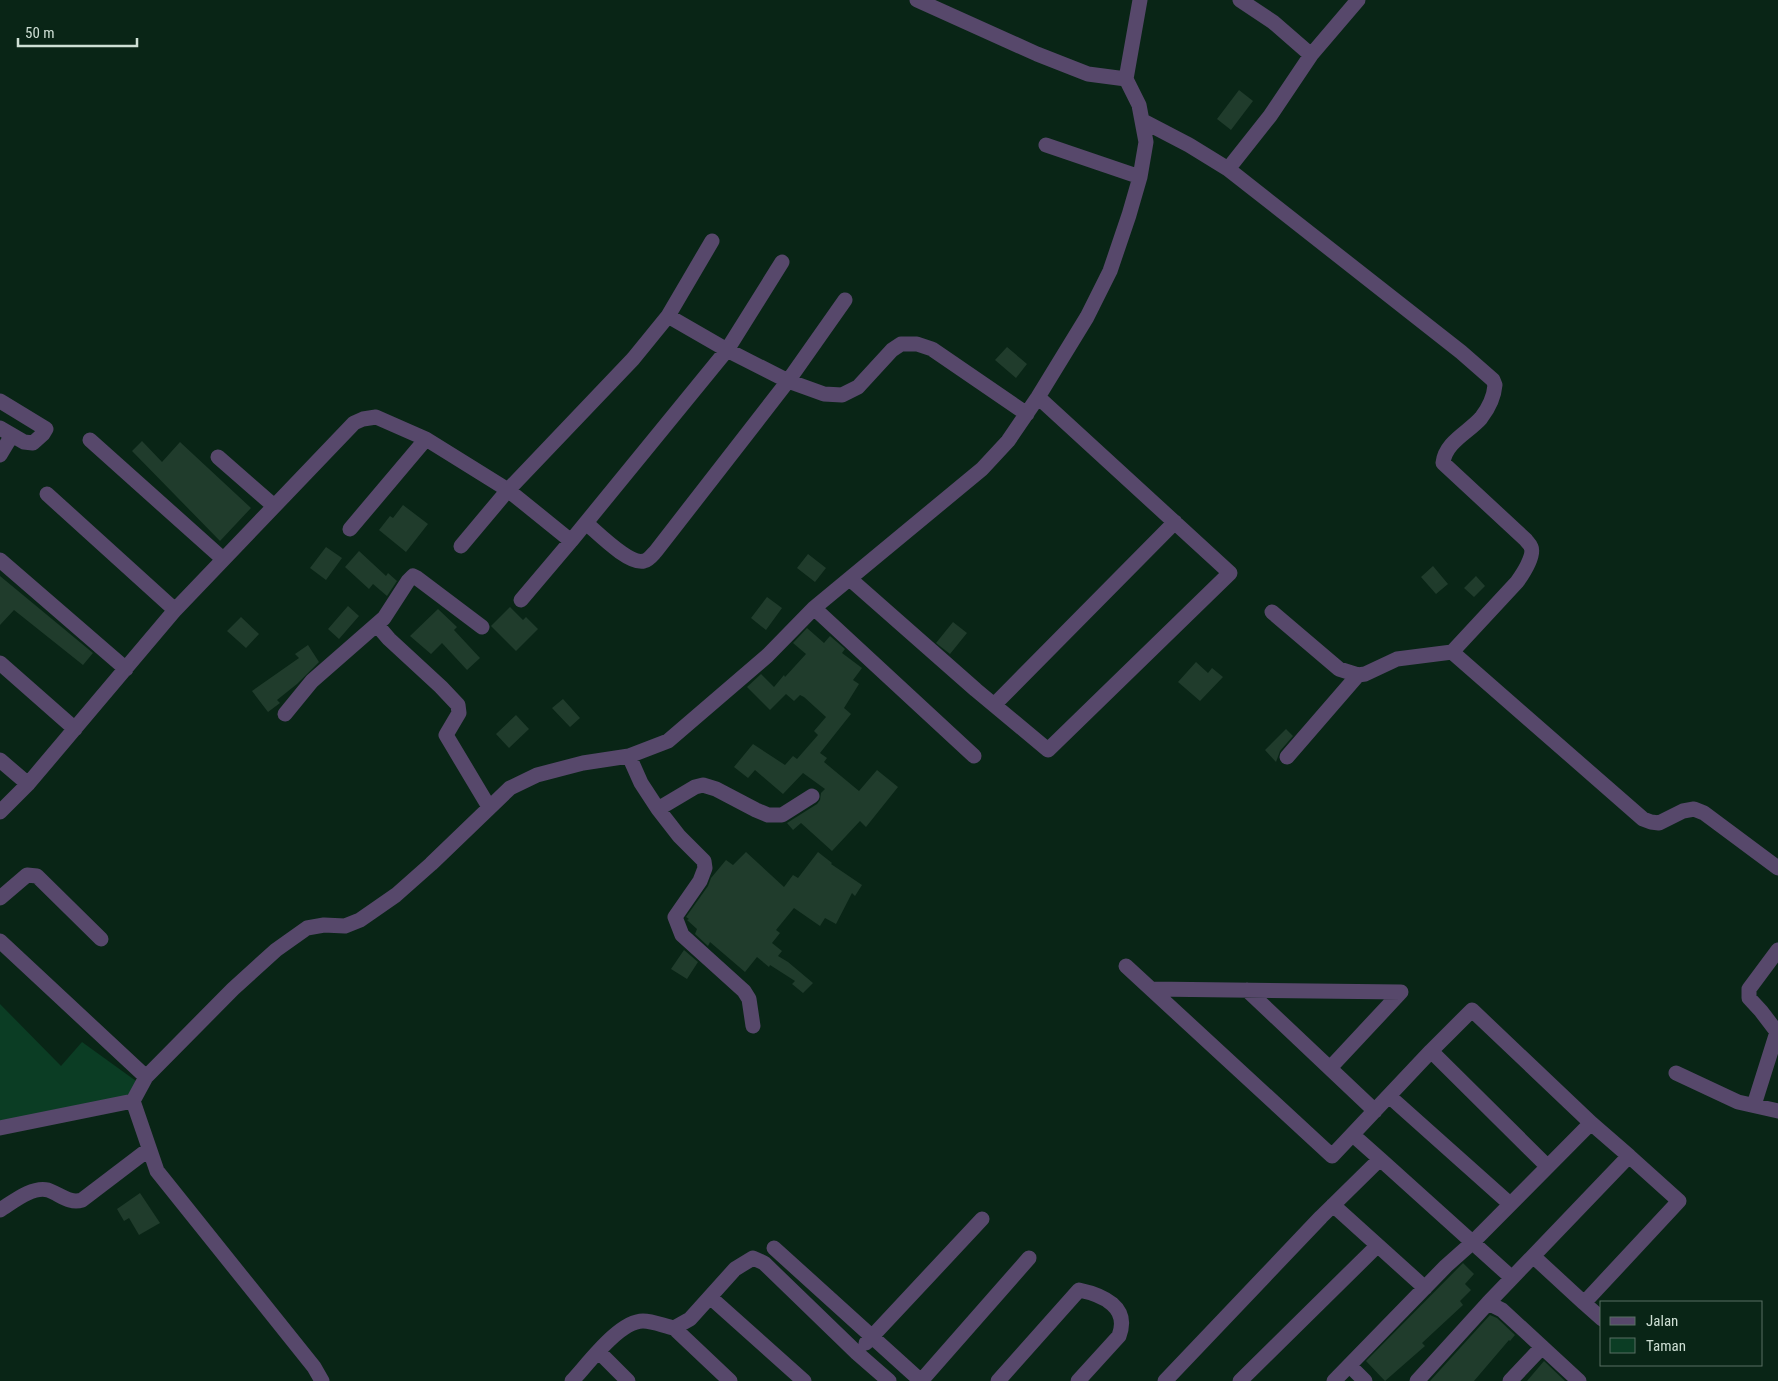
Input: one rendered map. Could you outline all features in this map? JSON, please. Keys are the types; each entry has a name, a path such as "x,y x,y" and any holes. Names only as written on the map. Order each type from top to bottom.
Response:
{"street":[{"path":"917,0 1037,54 1088,74 1126,79"},
{"path":"322,1381 308,1360 157,1171 133,1101 146,1077 233,988 276,950 307,928 324,925 351,926 360,920 396,895 510,788 537,776 584,763 629,756 668,741 767,656 814,608 982,469 1008,442 1087,317 1110,270 1129,215 1140,177 1146,142 1139,105 1126,79 1140,0"},
{"path":"1240,0 1272,22 1311,55"},
{"path":"1228,169 1270,116 1311,55 1358,0"},
{"path":"1143,121 1189,145 1228,169 1461,352 1496,385 1493,398 1481,418 1450,446 1445,454 1443,463 1526,540 1531,546 1532,553 1525,571 1517,582 1452,652 1397,659 1365,674 1358,674 1339,669 1272,612"},
{"path":"1046,145 1140,177"},
{"path":"461,546 508,490 633,359 668,316 712,241"},
{"path":"521,600 727,350 782,262"},
{"path":"586,523 628,558 638,562 647,560 656,551 788,381 845,300"},
{"path":"668,316 727,350 788,381 824,394 842,395 858,387 892,350 901,344 917,344 932,349 1027,414"},
{"path":"850,579 1048,750 1230,573 1038,397"},
{"path":"0,401 46,428 44,434 33,443 24,442 6,431 0,455"},
{"path":"0,812 28,784 175,610 354,423 376,417 426,439 508,490 571,541"},
{"path":"350,529 426,439"},
{"path":"90,440 223,559"},
{"path":"218,457 274,506"},
{"path":"47,494 175,610"},
{"path":"994,705 1175,522"},
{"path":"0,560 126,669"},
{"path":"285,714 312,680 384,618 408,580 414,576 482,627"},
{"path":"814,608 974,756"},
{"path":"377,624 389,640 441,687 458,706 459,713 446,735 489,807"},
{"path":"1452,652 1644,819 1659,823 1683,810 1694,809 1712,818 1778,868"},
{"path":"0,663 75,729"},
{"path":"1287,757 1358,674"},
{"path":"629,756 642,783 658,809 679,836 704,861 705,868 702,876 675,917 682,935 744,991 749,999 753,1026"},
{"path":"0,760 28,784"},
{"path":"658,809 695,787 703,785 716,789 768,815 782,815 812,796"},
{"path":"0,898 27,875 37,876 101,939"},
{"path":"0,941 146,1077"},
{"path":"1754,1106 1777,1032 1749,998 1749,989 1778,950"},
{"path":"1126,966 1332,1156 1430,1051 1472,1010 1591,1123 1679,1201 1584,1303"},
{"path":"1151,989 1401,992 1330,1068"},
{"path":"1247,990 1375,1111"},
{"path":"1430,1051 1548,1166"},
{"path":"1676,1073 1738,1102 1778,1111"},
{"path":"1389,1096 1510,1204"},
{"path":"0,1128 133,1101"},
{"path":"1334,1381 1591,1123"},
{"path":"1353,1135 1512,1278"},
{"path":"0,1210 25,1195 40,1190 47,1190 72,1201 82,1200 149,1149"},
{"path":"1417,1381 1488,1303 1629,1156"},
{"path":"1165,1381 1380,1159"},
{"path":"1333,1206 1425,1288"},
{"path":"856,1353 982,1219"},
{"path":"1240,1381 1377,1246"},
{"path":"774,1248 921,1381 1029,1258"},
{"path":"1533,1256 1600,1318"},
{"path":"674,1328 690,1319 739,1266 754,1258 759,1260 856,1353 889,1381"},
{"path":"998,1381 1079,1290 1110,1302 1117,1309 1122,1328 1119,1336 1078,1381"},
{"path":"710,1297 804,1381"},
{"path":"1488,1303 1502,1310 1579,1381"},
{"path":"572,1381 623,1328 634,1322 645,1321 674,1328 730,1381"},
{"path":"1510,1381 1542,1347"},
{"path":"599,1352 628,1381"},
{"path":"1350,1366 1365,1381"}],"green space":[{"path":"0,1004 61,1066 82,1042 136,1081 124,1106 0,1132"}],"building":[{"path":"1239,90 1253,101 1231,130 1217,119"},
{"path":"1007,347 1027,364 1016,378 995,360"},
{"path":"142,441 162,462 180,442 251,508 220,541 132,451"},
{"path":"403,505 428,524 406,552 379,530 390,516 393,518"},
{"path":"326,547 342,558 326,580 310,568"},
{"path":"359,551 386,576 388,573 397,581 387,596 373,584 369,589 345,567"},
{"path":"808,554 826,568 815,582 797,568"},
{"path":"1433,566 1448,584 1436,594 1421,577"},
{"path":"0,576 93,653 83,665 14,610 0,625"},
{"path":"1476,576 1485,586 1474,597 1464,588"},
{"path":"767,597 782,608 766,630 751,618"},
{"path":"348,606 359,616 339,639 328,629"},
{"path":"510,607 523,620 526,617 538,629 516,651 491,626"},
{"path":"438,609 457,627 454,630 480,658 467,670 442,643 431,654 410,636"},
{"path":"241,617 259,634 246,648 227,631"},
{"path":"953,622 967,633 950,654 936,643"},
{"path":"807,628 824,643 830,636 845,649 842,653 862,668 853,680 859,684 844,708 851,714 820,753 827,758 824,762 859,791 877,770 898,787 866,827 860,821 832,851 801,823 793,830 787,823 817,804 821,793 825,789 803,773 783,794 755,770 748,778 734,767 753,744 785,765 793,756 797,759 818,735 814,731 826,717 804,697 800,695 794,701 786,694 770,710 747,687 761,674 774,687 784,675 785,677 806,654 793,643"},
{"path":"308,645 319,662 297,684 277,700 280,703 268,712 252,691 299,658 295,654"},
{"path":"1196,662 1208,673 1212,668 1223,677 1200,701 1178,682"},
{"path":"563,699 580,718 570,727 552,708"},
{"path":"516,715 529,729 509,748 496,734"},
{"path":"1286,729 1293,736 1280,751 1276,762 1265,750"},
{"path":"746,852 784,887 793,875 798,878 818,852 831,864 862,885 855,896 852,893 836,924 825,918 820,926 794,908 776,930 780,933 772,943 782,951 778,956 813,983 803,993 792,984 795,981 770,965 769,967 757,957 745,972 710,942 708,946 695,934 697,929 687,920 689,919 686,917 708,886 711,878 726,860 733,865"},
{"path":"684,950 698,962 687,979 671,969"},
{"path":"140,1193 160,1223 139,1235 129,1218 124,1221 117,1209"},
{"path":"1463,1263 1474,1274 1465,1284 1471,1290 1460,1301 1463,1305 1422,1343 1425,1346 1385,1381 1366,1361"},
{"path":"1490,1315 1497,1318 1515,1335 1474,1381 1430,1381"},
{"path":"1544,1361 1565,1381 1527,1381"}]}
